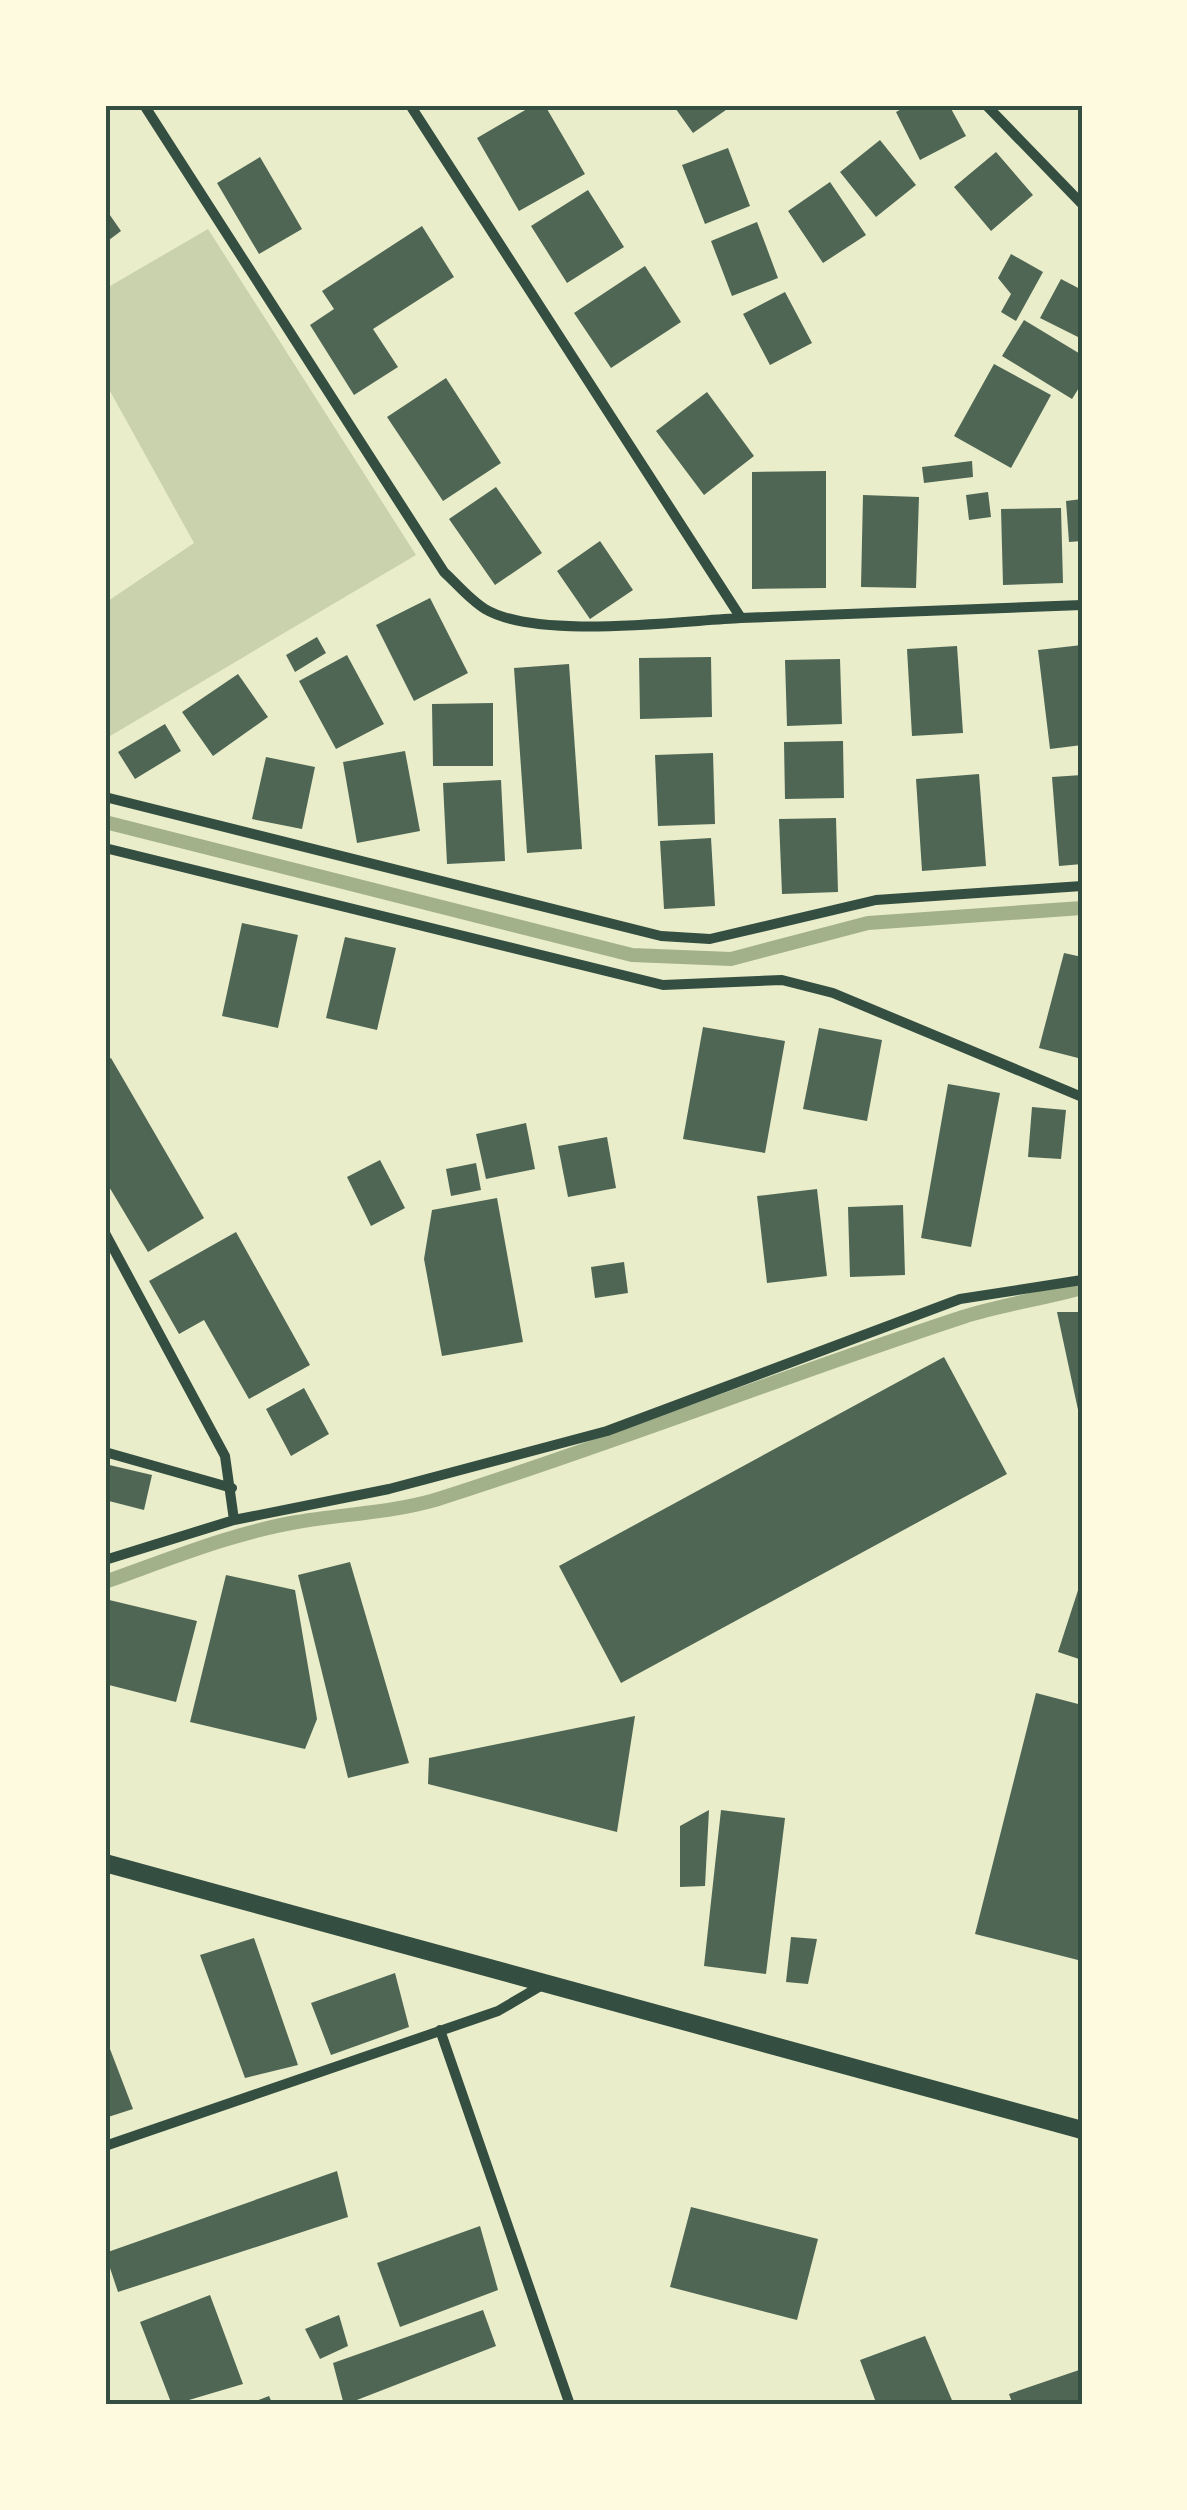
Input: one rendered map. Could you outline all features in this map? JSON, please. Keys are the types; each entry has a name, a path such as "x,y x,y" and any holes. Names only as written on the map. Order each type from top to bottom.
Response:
{"street":[{"path":"144,105 444,572 484,608 517,621 562,626 1082,605"},
{"path":"410,105 741,618"},
{"path":"986,105 1082,204"},
{"path":"105,797 661,936 710,939 876,900 1082,886"},
{"path":"105,848 662,985 782,980 833,992 1082,1097"},
{"path":"105,1232 225,1456 234,1520"},
{"path":"105,1560 234,1520 389,1489 607,1430 960,1299 1082,1280"},
{"path":"105,1452 232,1488"},
{"path":"105,1863 1082,2130"},
{"path":"105,2146 498,2011 546,1983"},
{"path":"440,2030 570,2405"}],"green space":[{"path":"208,229 416,555 105,739 105,603 194,543 105,382 105,289"}],"building":[{"path":"527,105 551,105 547,109 585,174 519,211 477,138 527,109"},
{"path":"673,105 733,105 693,133"},
{"path":"909,105 949,105 966,136 920,160 896,112"},
{"path":"880,140 916,185 876,217 840,172"},
{"path":"728,148 750,206 705,224 682,165"},
{"path":"996,152 1033,195 991,231 954,187"},
{"path":"260,157 302,229 259,254 217,183"},
{"path":"830,182 866,235 823,263 788,211"},
{"path":"588,190 624,247 567,283 531,226"},
{"path":"105,208 121,231 105,243"},
{"path":"757,222 778,278 732,296 711,241"},
{"path":"422,226 454,277 373,329 398,367 354,395 310,325 334,309 322,291"},
{"path":"1011,254 1043,272 1016,321 1001,312 1011,294 998,278"},
{"path":"645,266 681,322 611,368 574,313"},
{"path":"1061,279 1082,290 1082,339 1040,318"},
{"path":"785,292 812,343 770,365 743,314"},
{"path":"1024,320 1082,355 1082,383 1072,399 1002,356"},
{"path":"994,364 1051,395 1011,468 954,436"},
{"path":"446,378 501,463 443,501 387,417"},
{"path":"707,392 754,456 704,495 656,431"},
{"path":"972,461 973,477 924,483 922,467"},
{"path":"826,471 826,588 752,589 752,472"},
{"path":"496,487 542,553 495,585 449,519"},
{"path":"988,492 991,517 969,520 966,495"},
{"path":"863,495 919,497 916,588 861,587"},
{"path":"1082,499 1082,541 1069,542 1066,501"},
{"path":"1061,508 1063,583 1003,585 1001,509"},
{"path":"600,541 633,590 590,619 557,571"},
{"path":"430,598 468,673 414,701 376,625"},
{"path":"317,637 326,653 295,672 286,655"},
{"path":"1082,645 1082,745 1050,749 1038,650"},
{"path":"957,646 963,733 912,736 907,649"},
{"path":"347,655 384,724 336,749 299,681"},
{"path":"711,657 712,717 640,719 639,658"},
{"path":"840,659 842,724 787,726 785,660"},
{"path":"569,664 582,849 527,853 514,668"},
{"path":"238,674 268,717 213,756 182,712"},
{"path":"493,703 493,766 433,766 432,704"},
{"path":"165,724 181,751 135,779 118,752"},
{"path":"843,741 844,798 785,799 784,742"},
{"path":"405,751 420,831 357,843 343,762"},
{"path":"713,753 715,824 658,826 655,755"},
{"path":"266,757 315,767 302,829 252,819"},
{"path":"979,774 986,866 922,871 916,779"},
{"path":"1082,775 1082,864 1059,866 1052,777"},
{"path":"501,780 505,861 447,864 443,783"},
{"path":"836,818 838,892 782,894 779,819"},
{"path":"711,838 715,906 664,909 660,841"},
{"path":"242,923 298,935 278,1028 222,1016"},
{"path":"345,937 396,948 377,1030 326,1018"},
{"path":"1064,953 1082,957 1082,1059 1039,1048"},
{"path":"703,1027 785,1041 765,1153 683,1139"},
{"path":"819,1028 882,1040 867,1121 803,1109"},
{"path":"111,1058 204,1218 148,1252 105,1180 105,1061"},
{"path":"948,1084 1000,1093 971,1247 921,1238"},
{"path":"1032,1107 1066,1110 1061,1159 1028,1157"},
{"path":"526,1123 535,1169 486,1179 476,1134"},
{"path":"607,1137 616,1188 568,1197 558,1146"},
{"path":"380,1160 405,1208 371,1226 347,1177"},
{"path":"476,1163 481,1190 451,1196 446,1169"},
{"path":"817,1189 827,1276 767,1283 757,1196"},
{"path":"497,1198 523,1342 442,1356 424,1259 432,1210"},
{"path":"903,1205 905,1275 850,1277 848,1207"},
{"path":"236,1232 310,1365 249,1399 204,1320 179,1334 149,1281"},
{"path":"624,1262 628,1293 595,1298 591,1267"},
{"path":"1057,1312 1082,1312 1080,1419"},
{"path":"944,1357 1007,1474 621,1683 559,1566"},
{"path":"304,1388 329,1434 291,1456 266,1409"},
{"path":"105,1464 152,1475 144,1510 105,1500"},
{"path":"350,1562 409,1763 348,1778 298,1575"},
{"path":"226,1575 295,1590 317,1719 305,1749 190,1722"},
{"path":"1082,1578 1082,1660 1058,1652"},
{"path":"105,1599 197,1621 176,1702 105,1684"},
{"path":"1036,1693 1082,1705 1082,1961 975,1934"},
{"path":"635,1716 617,1832 428,1784 429,1758"},
{"path":"709,1810 705,1886 680,1887 680,1826"},
{"path":"721,1810 785,1818 766,1974 704,1966"},
{"path":"791,1937 817,1939 808,1984 786,1982"},
{"path":"254,1938 298,2065 245,2078 200,1955"},
{"path":"395,1973 409,2027 331,2055 311,2003"},
{"path":"105,2036 133,2109 105,2118"},
{"path":"337,2171 348,2217 118,2292 105,2253"},
{"path":"691,2207 818,2239 797,2320 670,2287"},
{"path":"480,2226 498,2290 400,2327 377,2263"},
{"path":"210,2295 243,2384 172,2405 140,2322"},
{"path":"483,2310 496,2346 344,2405 333,2363"},
{"path":"339,2315 348,2346 320,2359 305,2329"},
{"path":"925,2336 954,2405 877,2405 860,2360"},
{"path":"1082,2369 1082,2405 1013,2405 1009,2394"},
{"path":"269,2396 273,2405 246,2405"}],"waterway":[{"path":"105,822 632,955 731,959 868,923 1082,908"},
{"path":"105,1582 248,1533 435,1500 963,1317 1082,1288"}]}
